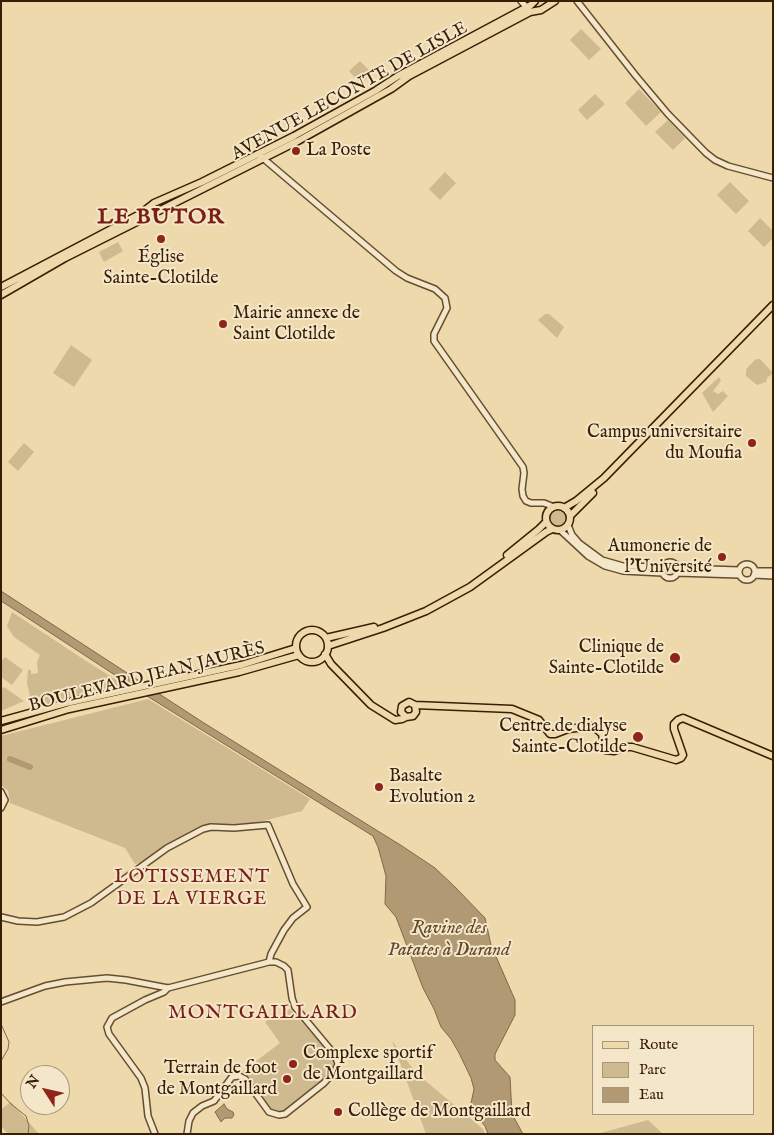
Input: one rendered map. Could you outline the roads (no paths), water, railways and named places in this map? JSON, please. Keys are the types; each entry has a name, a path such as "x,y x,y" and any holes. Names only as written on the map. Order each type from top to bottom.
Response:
{"main road":[{"name":"AVENUE LECONTE DE LISLE","path":"1,294 159,209 264,158 341,117 401,83 409,76 528,10 536,1"},
{"name":"AVENUE LECONTE DE LISLE","path":"528,10 541,10 555,1"},
{"name":"AVENUE LECONTE DE LISLE","path":"1,287 140,214 152,205 264,158"},
{"path":"654,430 773,304"},
{"path":"328,646 326,638 318,631 308,630 299,637 296,648 300,656 308,661 322,657 328,646 416,614 487,573 546,532 552,529 569,528 570,516 773,311"},
{"path":"552,529 546,522 546,515 550,507 564,508 576,501 640,444"},
{"path":"564,508 570,516"},
{"path":"487,573 546,522"},
{"path":"326,638 383,627"},
{"name":"BOULEVARD JEAN JAURÈS","path":"1,721 66,703 242,665 296,648"},
{"name":"BOULEVARD JEAN JAURÈS","path":"1,730 69,709 239,672 300,656"},
{"path":"322,657 371,705 389,717 404,714 413,716 416,707"},
{"path":"404,714 402,706 406,703 411,702 416,707"},
{"path":"416,707 512,710 539,720 549,734 552,735 593,726 602,734 603,748 606,751 632,747 676,760 683,755 674,724 683,718 773,756"}],"street":[{"path":"521,1 528,10"},
{"path":"577,1 642,83 706,153 728,166 773,178"},
{"path":"264,158 396,271 407,278 435,289 445,298 447,308 436,330 434,341 519,461 524,473 523,496 531,503 550,507"},
{"path":"569,528 582,546 602,560 623,566 662,570"},
{"path":"560,530 582,552 599,563 624,571 662,570"},
{"path":"670,562 674,564 677,570 674,577 670,578 665,577 662,570 665,564 670,562"},
{"path":"773,571 756,574 752,579 746,580 742,579 739,572 742,566 746,564 750,565 756,574 773,576"},
{"path":"677,570 739,572"},
{"path":"1,792 5,800 1,808"},
{"path":"1,918 37,922 64,916 91,903 167,848 203,829 211,827 234,828 268,825 293,884 308,907 294,918 284,930 271,954 269,962"},
{"path":"1,1002 45,986 86,979 107,978 126,980 168,988 269,962 280,964 288,970 295,1007 335,1055 337,1067 328,1079 282,1115 270,1112 245,1079 239,1076 232,1077 214,1100 193,1113 189,1121 187,1134"},
{"path":"155,1134 148,1116 145,1088 141,1078 109,1034 107,1027 112,1018 164,992 168,988"}],"water":[{"name":"Ravine des Patates à Durand","path":"1,591 204,723 435,868 485,918 491,945 515,1000 515,1015 495,1054 495,1060 510,1077 512,1114 523,1134 488,1134 485,1126 470,1108 474,1089 471,1078 451,1039 441,1027 423,988 396,917 385,904 386,876 373,836 147,696 1,601"},
{"path":"224,1104 234,1115 232,1118 225,1118 221,1122 215,1112"}],"waterway":[{"path":"10,759 30,767"},
{"path":"1,1024 9,1042 8,1049 1,1061"},
{"path":"1,1093 26,1116 29,1126 28,1134"}],"place":[{"name":"La Poste","path":"296,151"},
{"name":"Église Sainte-Clotilde","path":"161,239"},
{"name":"Mairie annexe de Saint Clotilde","path":"223,324"},
{"name":"Campus universitaire du Moufia","path":"752,443"},
{"name":"Aumonerie de l'Université","path":"722,557"},
{"name":"Clinique de Sainte-Clotilde","path":"675,658"},
{"name":"Centre de dialyse Sainte-Clotilde","path":"638,737"},
{"name":"Basalte Evolution 2","path":"379,787"},
{"name":"Complexe sportif de Montgaillard","path":"293,1064"},
{"name":"Terrain de foot de Montgaillard","path":"287,1079"},
{"name":"Collège de Montgaillard","path":"338,1112"}],"district":[{"name":"LE BUTOR","path":"161,218"},
{"name":"LOTISSEMENT DE LA VIERGE","path":"192,889"},
{"name":"MONTGAILLARD","path":"263,1014"}]}
